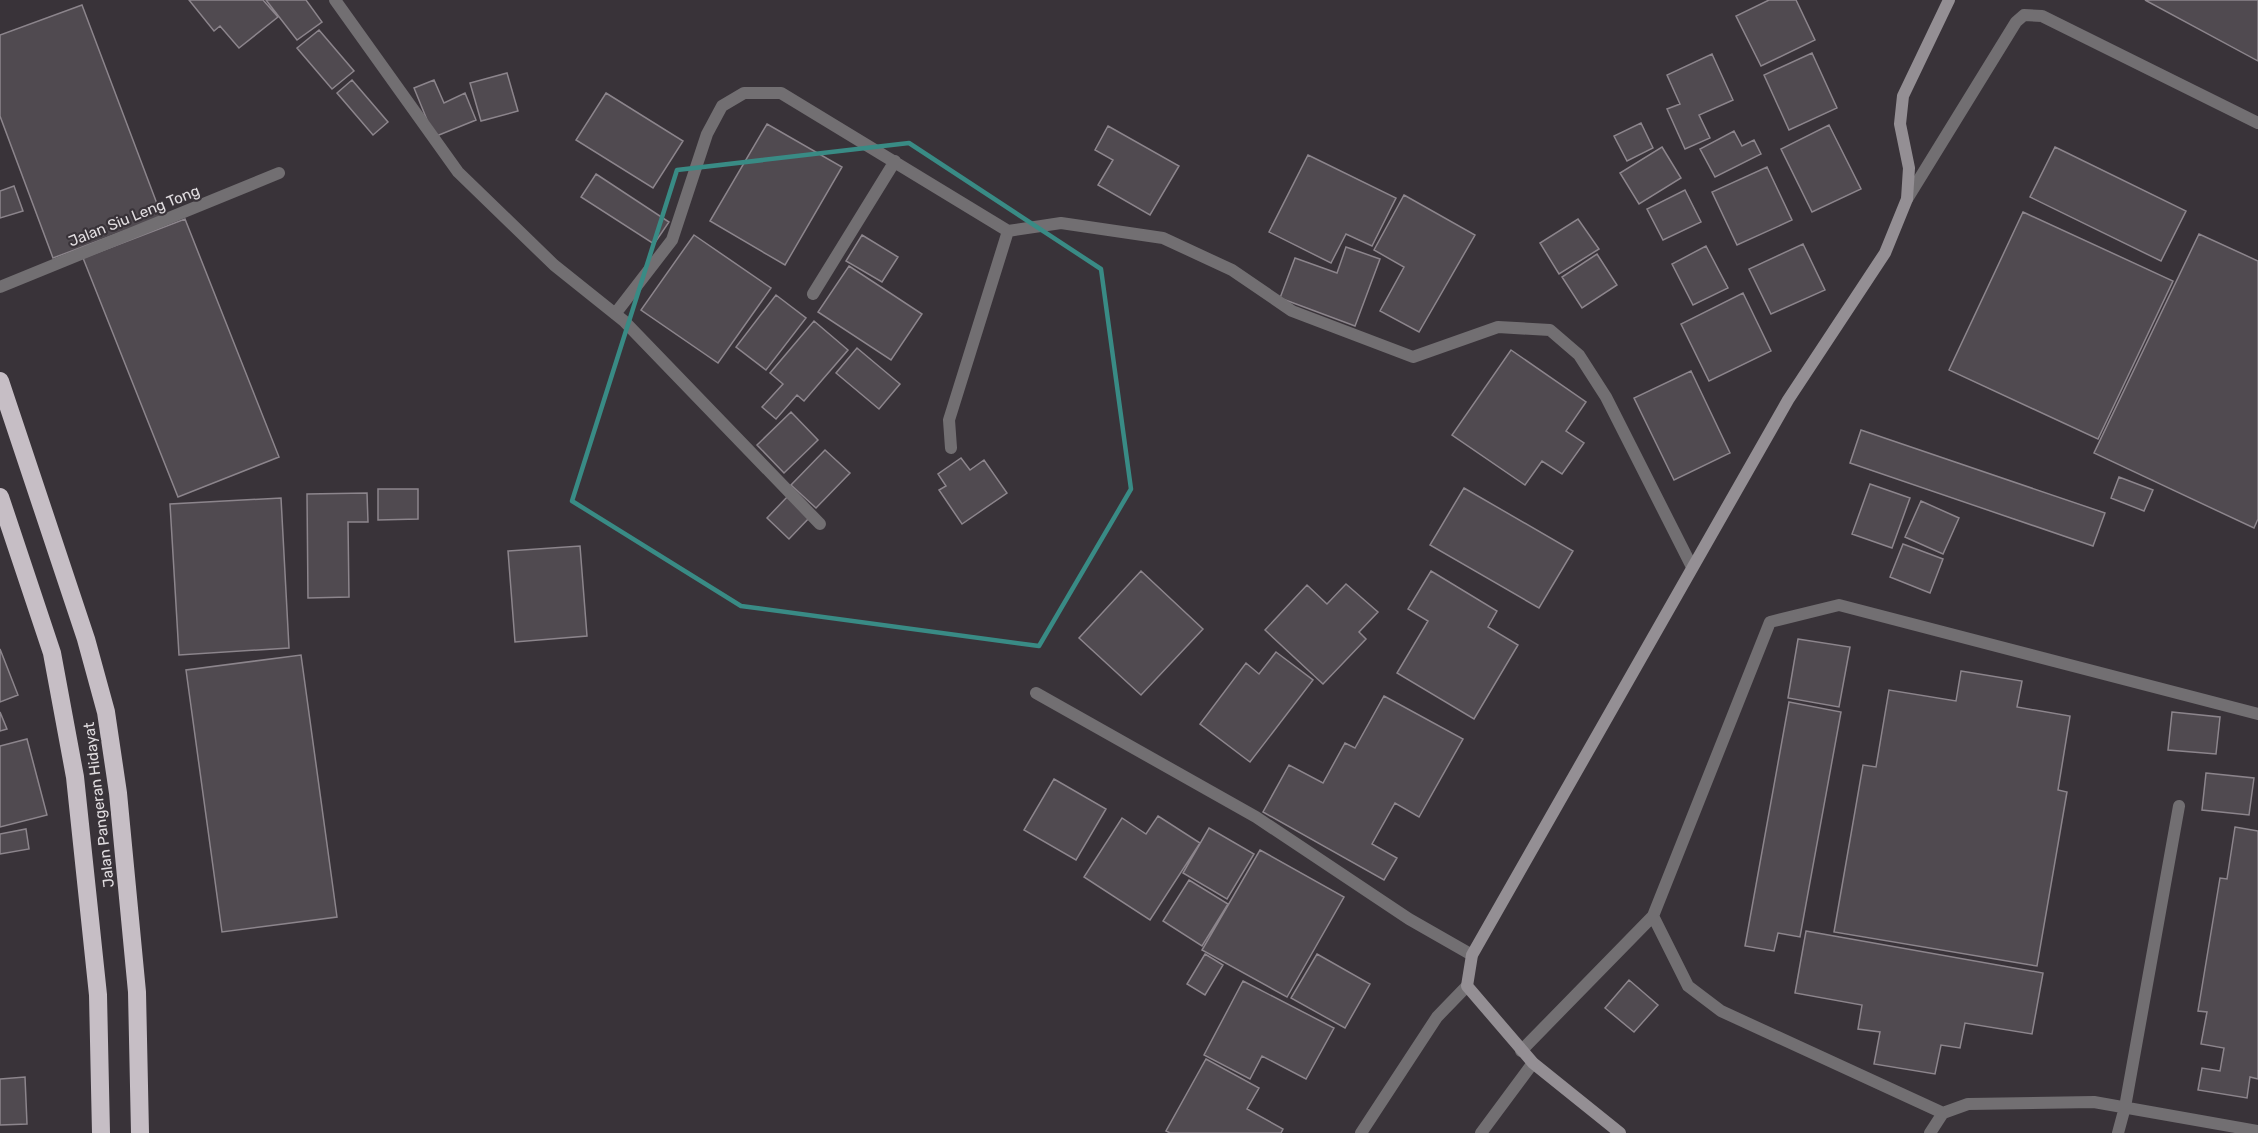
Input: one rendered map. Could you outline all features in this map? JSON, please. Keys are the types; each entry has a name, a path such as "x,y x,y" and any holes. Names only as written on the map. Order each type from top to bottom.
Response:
{"highway":[{"name":"Jalan Pangeran Hidayat","path":"0,383 86,639 106,712 118,793 137,992 141,1133"},
{"name":"Jalan Pangeran Hidayat","path":"0,497 52,653 75,777 98,995 101,1133"}],"street":[{"path":"335,0 458,172 554,265 615,314 820,524"},
{"path":"1907,198 1908,168 1900,124 1903,96 1949,0"},
{"path":"1360,1133 1437,1017 1467,986 1473,955 1692,567 1788,400 1885,253 1907,198 2016,22 2024,15 2042,16 2258,123"},
{"path":"615,314 672,240 707,134 722,106 744,93 781,93 1008,231 1061,223 1163,238 1232,270 1292,310 1413,357 1498,327 1550,330 1579,355 1606,397 1692,567"},
{"path":"813,294 895,161"},
{"name":"Jalan Siu Leng Tong","path":"0,287 279,173"},
{"path":"951,448 949,420 1008,231"},
{"path":"1521,1051 1653,916 1770,622 1839,605 2258,714"},
{"path":"1036,693 1256,817 1409,919 1473,955"},
{"path":"2118,1133 2125,1107 2179,806"},
{"path":"1653,916 1688,986 1720,1011 1943,1113"},
{"path":"1467,986 1533,1063 1620,1133"},
{"path":"1481,1133 1533,1063"},
{"path":"1930,1133 1943,1113 1968,1104 2094,1102 2258,1131"}],"highlighted area":[{"path":"909,143 1101,269 1131,489 1039,646 741,606 572,501 677,170"}],"building":[{"path":"189,0 263,0 278,17 239,48 220,26 214,31"},
{"path":"266,0 306,0 322,22 297,40"},
{"path":"1769,0 1796,0 1815,40 1761,66 1736,16"},
{"path":"2145,0 2258,0 2258,61"},
{"path":"82,5 162,217 53,258 0,116 0,35"},
{"path":"319,30 354,71 332,89 297,48"},
{"path":"1812,53 1837,108 1789,130 1764,75"},
{"path":"1712,54 1733,100 1699,115 1710,138 1685,149 1667,109 1680,104 1667,75"},
{"path":"507,73 518,111 481,121 470,83"},
{"path":"352,80 388,122 373,135 337,93"},
{"path":"434,80 444,103 465,93 476,120 434,137 414,88"},
{"path":"606,93 683,141 653,188 576,140"},
{"path":"1641,123 1653,148 1627,161 1614,136"},
{"path":"767,124 842,167 785,265 710,221"},
{"path":"1829,125 1861,189 1812,212 1781,149"},
{"path":"1108,126 1179,166 1150,215 1098,185 1113,160 1095,150"},
{"path":"1734,131 1742,146 1754,140 1761,154 1715,177 1700,149"},
{"path":"1662,147 1681,178 1639,204 1620,173"},
{"path":"2055,147 2186,211 2161,261 2030,197"},
{"path":"1308,155 1396,198 1372,246 1346,234 1331,263 1269,232"},
{"path":"1767,167 1792,220 1737,245 1712,192"},
{"path":"596,174 669,222 654,244 581,197"},
{"path":"14,186 23,211 0,218 0,191"},
{"path":"1685,190 1701,222 1663,240 1647,209"},
{"path":"1404,195 1475,235 1419,332 1380,311 1404,267 1374,250"},
{"path":"2023,212 2173,281 2098,439 1949,370"},
{"path":"185,219 279,457 178,497 83,258"},
{"path":"1578,219 1599,249 1559,274 1540,243"},
{"path":"2199,234 2258,261 2258,519 2254,528 2094,453"},
{"path":"694,235 771,288 718,363 641,310"},
{"path":"862,235 898,257 882,282 846,261"},
{"path":"1803,244 1825,290 1771,314 1749,269"},
{"path":"1706,246 1728,288 1693,305 1672,264"},
{"path":"1346,247 1380,259 1355,326 1280,298 1295,258 1337,273"},
{"path":"1597,254 1617,285 1582,308 1562,277"},
{"path":"849,266 922,314 891,360 818,312"},
{"path":"1743,293 1771,351 1709,381 1681,324"},
{"path":"776,295 806,318 766,370 736,347"},
{"path":"814,321 848,350 804,401 797,395 776,419 762,407 783,384 770,373"},
{"path":"857,348 900,384 879,409 836,373"},
{"path":"1511,350 1586,402 1566,431 1584,443 1562,474 1542,461 1525,485 1452,435"},
{"path":"1691,371 1730,453 1674,480 1634,398"},
{"path":"791,412 818,440 784,473 757,445"},
{"path":"1861,430 2105,513 2093,546 1850,463"},
{"path":"825,450 850,473 816,508 791,485"},
{"path":"961,458 970,470 984,460 1007,493 962,524 939,490 946,486 938,474"},
{"path":"2119,477 2153,490 2144,511 2111,498"},
{"path":"1870,484 1910,498 1892,548 1852,534"},
{"path":"1464,488 1573,551 1539,608 1430,545"},
{"path":"378,489 418,489 418,519 378,520"},
{"path":"367,493 368,522 348,522 349,597 308,598 307,494"},
{"path":"788,496 810,517 789,539 767,518"},
{"path":"281,498 289,648 179,655 170,504"},
{"path":"1921,501 1959,518 1943,554 1905,537"},
{"path":"1903,544 1943,559 1930,593 1890,577"},
{"path":"580,546 587,636 515,642 508,551"},
{"path":"1141,571 1203,629 1141,695 1079,638"},
{"path":"1431,571 1497,611 1488,627 1518,645 1474,719 1397,673 1428,621 1408,609"},
{"path":"1346,584 1378,612 1359,632 1366,639 1323,684 1265,630 1307,585 1327,604"},
{"path":"1798,639 1850,647 1839,707 1788,698"},
{"path":"0,649 18,695 0,702"},
{"path":"1276,652 1313,680 1250,762 1200,724 1246,663 1259,674"},
{"path":"301,655 337,917 222,932 186,670"},
{"path":"1961,671 2022,681 2017,707 2070,716 2058,790 2067,792 2037,966 1834,932 1863,765 1876,767 1889,690 1956,701"},
{"path":"1384,696 1463,739 1419,817 1395,803 1372,844 1397,858 1384,880 1263,812 1289,765 1323,783 1345,743 1355,748"},
{"path":"1789,702 1841,712 1800,937 1778,933 1774,951 1745,946"},
{"path":"0,712 7,729 0,731"},
{"path":"2172,712 2220,717 2216,754 2168,750"},
{"path":"27,739 47,815 0,827 0,746"},
{"path":"2206,773 2254,778 2249,815 2202,810"},
{"path":"1054,779 1106,809 1076,860 1024,830"},
{"path":"1158,816 1200,843 1150,920 1084,877 1122,818 1146,834"},
{"path":"2235,827 2258,831 2258,1079 2250,1077 2247,1098 2198,1090 2202,1068 2220,1071 2224,1048 2201,1044 2207,1012 2198,1011 2220,878 2227,879"},
{"path":"1209,828 1254,854 1227,899 1183,873"},
{"path":"26,829 29,849 0,854 0,834"},
{"path":"1260,850 1344,897 1287,997 1202,950"},
{"path":"1189,880 1228,904 1202,946 1163,921"},
{"path":"1806,931 2043,973 2032,1034 1965,1023 1960,1048 1941,1045 1935,1074 1874,1064 1880,1032 1858,1029 1862,1005 1795,993"},
{"path":"1205,954 1223,965 1205,995 1187,984"},
{"path":"1317,954 1370,984 1345,1028 1291,998"},
{"path":"1629,980 1658,1005 1634,1032 1605,1008"},
{"path":"1243,981 1334,1028 1306,1079 1262,1056 1250,1079 1204,1055"},
{"path":"1206,1059 1259,1088 1247,1109 1283,1129 1281,1133 1170,1133 1166,1131"},
{"path":"25,1077 27,1124 0,1125 0,1079"}]}
